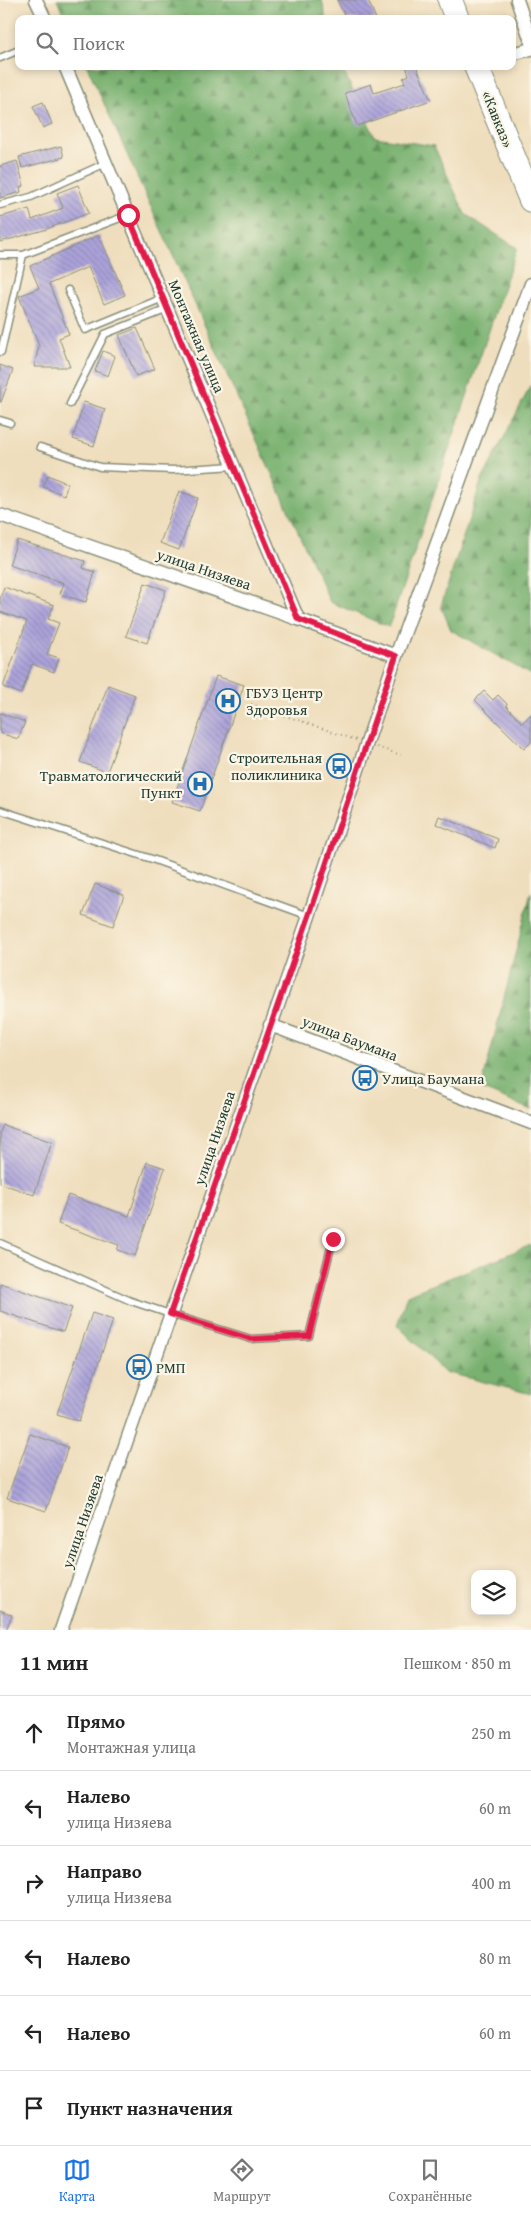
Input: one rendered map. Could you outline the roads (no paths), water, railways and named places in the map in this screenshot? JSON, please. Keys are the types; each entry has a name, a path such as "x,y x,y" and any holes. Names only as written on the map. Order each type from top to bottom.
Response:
{"highway":[{"path":"450,0 456,15"},
{"name":"«Кавказ»","path":"478,70 531,200"}],"street":[{"path":"36,0 42,15"},
{"path":"517,0 531,41"},
{"path":"516,53 531,49"},
{"name":"Монтажная улица","path":"67,70 298,619"},
{"name":"улица Низяева","path":"61,1630 309,916 396,656 531,284"},
{"name":"улица Низяева","path":"0,515 298,619 396,656"},
{"name":"улица Баумана","path":"270,1025 531,1123"}],"lane":[{"path":"0,58 15,52"},
{"path":"0,206 31,196 106,163"},
{"path":"0,255 23,255 128,215"},
{"path":"1,352 23,255"},
{"path":"68,290 85,330 165,304"},
{"path":"70,404 105,334 165,304"},
{"path":"0,420 10,423"},
{"path":"40,447 100,467 173,470 234,466"},
{"path":"0,810 152,859 309,916"},
{"path":"0,1243 131,1301 251,1339 309,1336 333,1239"}],"place":[{"name":"ГБУЗ Центр Здоровья","path":"228,701"},
{"name":"Строительная поликлиника","path":"339,766"},
{"name":"Травматологический Пункт","path":"200,784"},
{"name":"Улица Баумана","path":"365,1078"},
{"name":"РМП","path":"139,1367"}]}
